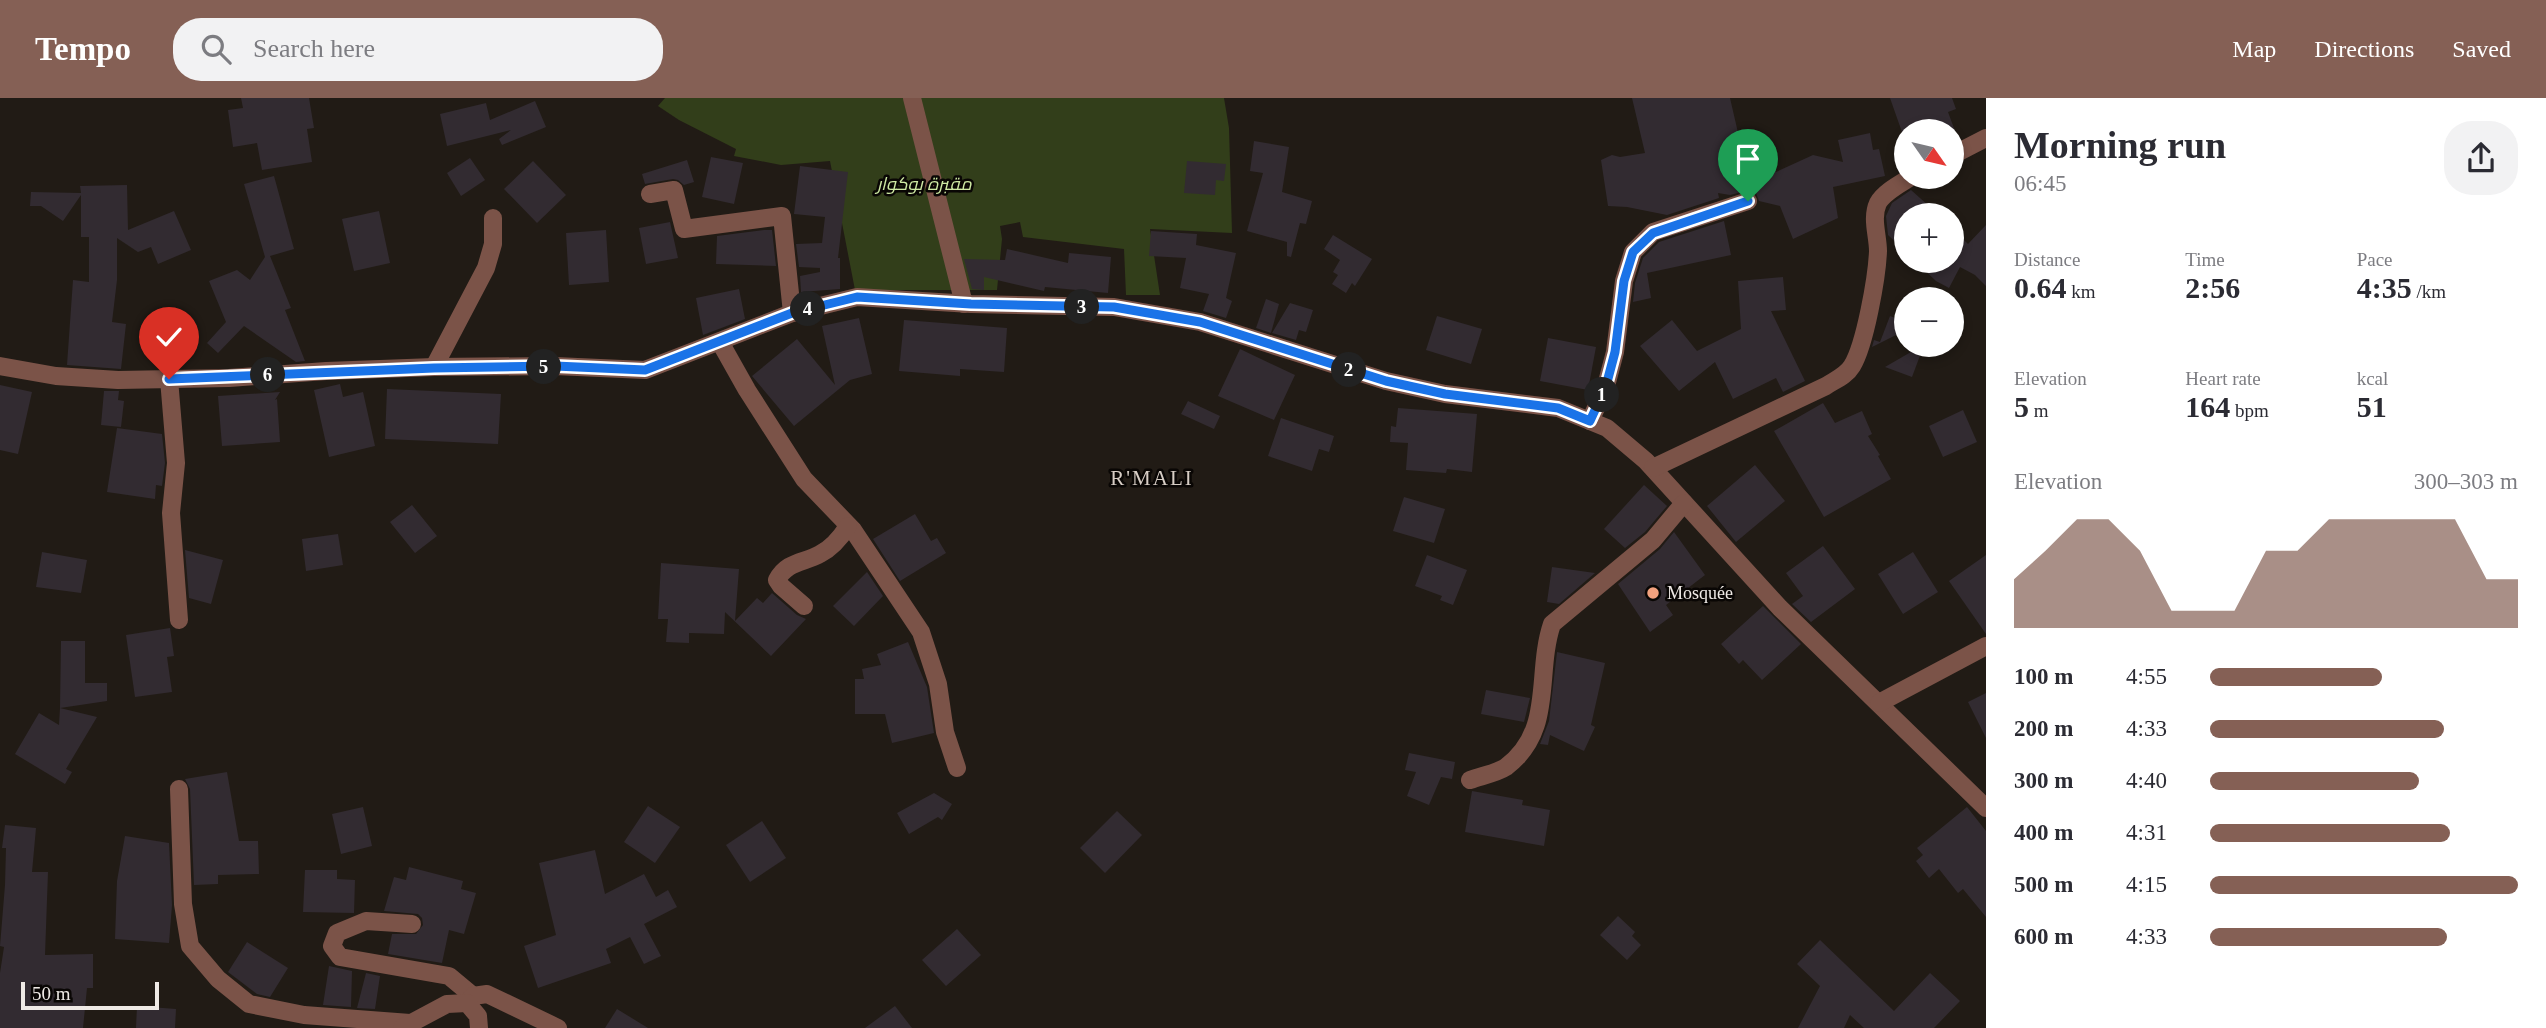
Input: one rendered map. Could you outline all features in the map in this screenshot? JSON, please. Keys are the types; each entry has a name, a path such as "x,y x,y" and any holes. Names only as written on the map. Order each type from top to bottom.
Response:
{"street":[{"path":"912,98 964,303"},
{"path":"1964,149 1986,138"},
{"path":"1653,468 1826,386 1852,367 1859,350 1874,280 1878,250 1875,213 1883,196 1894,189"},
{"path":"650,194 674,190 684,229 782,216 792,313"},
{"path":"1590,421 1606,386 1615,352 1624,281 1633,252 1653,233 1748,201"},
{"path":"434,368 486,268 493,244 493,218"},
{"path":"0,366 56,376 118,380 434,368 555,366 645,370 792,313 857,297 1114,307 1200,322 1386,381 1445,394 1558,408 1608,428 1653,468 1780,608 1986,808"},
{"path":"720,342 804,479 848,526 921,632 938,684 945,732 957,768"},
{"path":"169,379 176,463 171,513 179,620"},
{"path":"1470,780 1504,768 1528,745 1535,732 1541,705 1547,638 1552,624 1653,540 1684,503"},
{"path":"804,606 781,586 778,580 782,571 795,563 819,555 831,546 848,526"},
{"path":"1879,703 1983,650 1986,646"},
{"path":"179,789 183,904 190,946 218,979 249,1004 304,1015 406,1026 447,1004 487,994 558,1028"},
{"path":"412,924 366,921 337,933 332,946 340,957 411,967 449,976 470,1000 478,1016 480,1028"}],"green space":[{"name":"مقبرة بوكوار","path":"665,98 1224,98 1229,128 1232,233 1150,229 1160,295 1126,295 1124,249 1023,237 1020,222 1000,226 1002,239 997,290 855,290 830,161 781,165 734,156 736,149 679,120 658,106"}],"building":[{"path":"241,98 309,98 314,128 307,129 312,162 262,170 257,143 233,147 228,110 243,108"},
{"path":"1632,98 1730,98 1739,137 1756,134 1763,136 1776,172 1813,155 1843,162 1838,140 1870,133 1873,150 1879,149 1885,176 1833,187 1838,218 1793,239 1780,206 1759,201 1756,193 1750,190 1730,195 1718,193 1719,198 1667,215 1608,206 1601,160 1612,155 1620,157 1645,153"},
{"path":"1890,98 1952,98 1956,109 1948,112 1951,119 1897,119"},
{"path":"535,101 546,127 502,145 499,139 511,130 447,146 440,114 486,103 490,120"},
{"path":"1254,141 1289,147 1282,192 1312,201 1306,224 1300,223 1291,257 1287,256 1287,242 1247,231 1263,173 1250,171"},
{"path":"711,157 743,163 734,204 702,197"},
{"path":"470,158 485,180 461,196 447,173"},
{"path":"687,160 694,182 684,185 673,179 645,184 642,174"},
{"path":"533,161 566,195 537,223 504,189"},
{"path":"1187,161 1226,164 1224,181 1216,180 1215,195 1184,193"},
{"path":"800,166 848,172 838,258 840,289 801,292 800,276 820,272 820,268 799,267 796,244 822,243 825,217 794,214"},
{"path":"274,176 294,249 270,256 291,308 285,310 305,361 296,362 244,326 218,353 207,343 226,322 209,281 237,270 250,280 265,257 244,184"},
{"path":"127,185 128,230 174,211 191,250 158,264 151,247 138,252 117,238 117,280 112,322 126,324 121,369 67,365 73,280 89,282 89,237 81,237 81,195 63,221 41,206 30,206 31,192 81,193 80,186"},
{"path":"1911,190 1926,203 1894,203 1894,241 1888,235 1886,216 1892,203"},
{"path":"379,211 390,263 354,271 342,219"},
{"path":"1724,221 1731,255 1647,273 1651,298 1633,302 1635,283 1643,258 1659,242"},
{"path":"670,222 678,258 646,264 639,228"},
{"path":"1986,225 1986,286 1964,269 1964,240 1968,244"},
{"path":"606,230 609,282 569,285 566,233"},
{"path":"772,230 776,266 716,264 717,236"},
{"path":"1151,231 1197,234 1196,245 1236,253 1226,298 1232,301 1226,318 1203,311 1209,294 1180,288 1186,258 1149,256"},
{"path":"1333,235 1372,259 1355,286 1352,283 1346,293 1332,284 1338,275 1333,272 1340,260 1324,249"},
{"path":"1007,249 1068,263 1069,253 1111,257 1108,293 1045,287 1044,291 984,277 984,290 972,289 964,259 1005,260"},
{"path":"1928,273 1957,273 1950,287 1936,281"},
{"path":"1783,277 1786,310 1771,311 1805,381 1783,392 1776,378 1733,399 1715,362 1679,391 1640,346 1672,320 1697,351 1741,329 1738,281"},
{"path":"739,289 745,319 703,335 696,298"},
{"path":"1266,299 1279,304 1271,333 1256,328"},
{"path":"1290,303 1313,310 1306,332 1299,330 1296,340 1272,333"},
{"path":"1437,316 1482,329 1471,364 1426,350"},
{"path":"1890,316 1894,318 1894,336 1872,347 1874,340 1880,342"},
{"path":"859,318 872,374 850,380 794,426 752,376 797,339 835,385 822,326"},
{"path":"904,320 1007,328 1004,372 960,369 960,376 899,371"},
{"path":"1548,338 1596,347 1588,390 1540,381"},
{"path":"1240,349 1295,375 1274,420 1218,396"},
{"path":"1902,357 1920,357 1912,377 1885,367"},
{"path":"340,384 343,397 363,392 375,446 329,457 314,390"},
{"path":"0,385 32,392 18,454 0,450"},
{"path":"387,389 501,394 498,444 385,439"},
{"path":"104,391 119,391 118,400 124,401 121,427 101,425"},
{"path":"280,392 275,400 277,399 280,442 222,446 218,396"},
{"path":"1188,401 1220,416 1214,429 1181,414"},
{"path":"1823,403 1835,423 1862,411 1872,434 1868,436 1891,479 1824,517 1774,431"},
{"path":"1398,408 1477,414 1472,472 1447,469 1446,473 1406,470 1408,443 1390,442 1391,426 1396,427"},
{"path":"1963,410 1977,442 1943,457 1929,426"},
{"path":"1281,418 1334,436 1329,452 1319,449 1312,471 1268,456"},
{"path":"117,428 162,434 165,463 162,486 156,485 155,499 107,492"},
{"path":"1755,465 1785,501 1736,542 1707,506"},
{"path":"1644,485 1667,506 1645,532 1625,548 1604,529"},
{"path":"1404,497 1445,509 1434,543 1393,531"},
{"path":"412,505 437,536 415,553 390,522"},
{"path":"915,514 931,541 937,538 946,553 900,581 873,539"},
{"name":"Mosquée","path":"1674,532 1705,575 1666,605 1673,615 1650,632 1618,584 1660,549"},
{"path":"338,534 343,565 306,571 302,539"},
{"path":"1823,546 1855,589 1811,622 1792,604 1803,596 1786,573"},
{"path":"185,550 223,560 211,604 189,598"},
{"path":"42,552 87,560 81,593 36,587"},
{"path":"1913,552 1938,592 1903,614 1878,574"},
{"path":"1427,555 1467,570 1453,605 1440,600 1442,596 1415,586"},
{"path":"1986,555 1986,634 1949,581"},
{"path":"661,563 739,569 735,621 757,598 763,603 772,593 797,615 806,619 771,656 725,612 724,634 689,633 689,643 666,642 668,619 658,619"},
{"path":"1552,567 1595,573 1559,604 1547,602"},
{"path":"867,572 883,596 854,626 833,606"},
{"path":"1763,606 1801,644 1762,680 1743,660 1739,664 1721,644"},
{"path":"170,628 174,656 167,657 172,692 135,697 126,635"},
{"path":"61,641 85,641 85,683 107,683 107,701 60,708"},
{"path":"908,642 927,687 934,733 892,743 885,714 855,714 855,679 864,679 862,669 881,665 877,654"},
{"path":"1557,652 1605,663 1591,725 1595,727 1584,751 1550,735 1548,745 1540,744 1549,721"},
{"path":"1486,690 1530,698 1524,722 1481,714"},
{"path":"1986,693 1986,738 1968,702"},
{"path":"60,708 97,717 66,769 72,772 65,784 15,754 39,713 59,725"},
{"path":"1409,753 1455,762 1452,779 1441,777 1429,805 1407,796 1416,772 1405,770"},
{"path":"227,772 239,841 258,841 259,874 218,875 218,884 194,885 190,789 185,779"},
{"path":"1472,791 1523,800 1522,805 1550,810 1544,846 1465,832"},
{"path":"934,793 952,804 942,820 938,817 909,834 897,813"},
{"path":"648,806 680,827 655,863 624,842"},
{"path":"363,807 372,846 341,854 332,814"},
{"path":"1967,807 1986,831 1986,917 1963,889 1958,893 1939,869 1929,878 1916,861 1923,855 1917,848"},
{"path":"1117,811 1142,835 1105,873 1080,848"},
{"path":"762,821 786,858 750,882 726,845"},
{"path":"5,825 36,828 32,872 48,872 45,955 93,954 93,988 87,988 83,1028 0,1028 0,973 4,947 0,946 6,848 2,848"},
{"path":"125,836 169,843 172,905 169,943 115,939 117,881"},
{"path":"595,850 605,894 644,874 656,897 668,890 677,907 644,924 661,956 644,964 630,937 606,949 611,963 538,988 524,946 556,935 539,863"},
{"path":"409,867 463,881 461,889 476,893 464,934 449,930 442,963 388,954 392,934 416,934 423,925 418,914 384,911 394,877 406,880"},
{"path":"305,870 337,870 337,879 355,880 354,913 303,912"},
{"path":"1618,916 1635,932 1632,936 1641,945 1627,960 1600,935"},
{"path":"957,929 981,955 946,986 922,960"},
{"path":"1820,940 1894,1011 1930,973 1960,1001 1934,1028 1864,1028 1850,1015 1844,1028 1798,1028 1820,986 1797,964"},
{"path":"247,942 288,968 270,997 257,994 228,972"},
{"path":"329,966 352,971 351,1007 323,1005"},
{"path":"366,973 380,976 375,1009 357,1008"},
{"path":"137,1006 176,1009 175,1028 136,1028"},
{"path":"895,1006 912,1028 865,1028"},
{"path":"617,1009 648,1028 605,1028"}],"place":[{"name":"Mosquée","path":"1653,593"}],"district":[{"name":"R'MALI","path":"1152,478"}],"route":[{"path":"169,379 434,368 555,366 645,370 792,313 857,297 971,304 1114,307 1200,322 1386,381 1445,394 1558,408 1590,421 1606,386 1615,352 1624,281 1633,252 1653,233 1748,201"}]}
